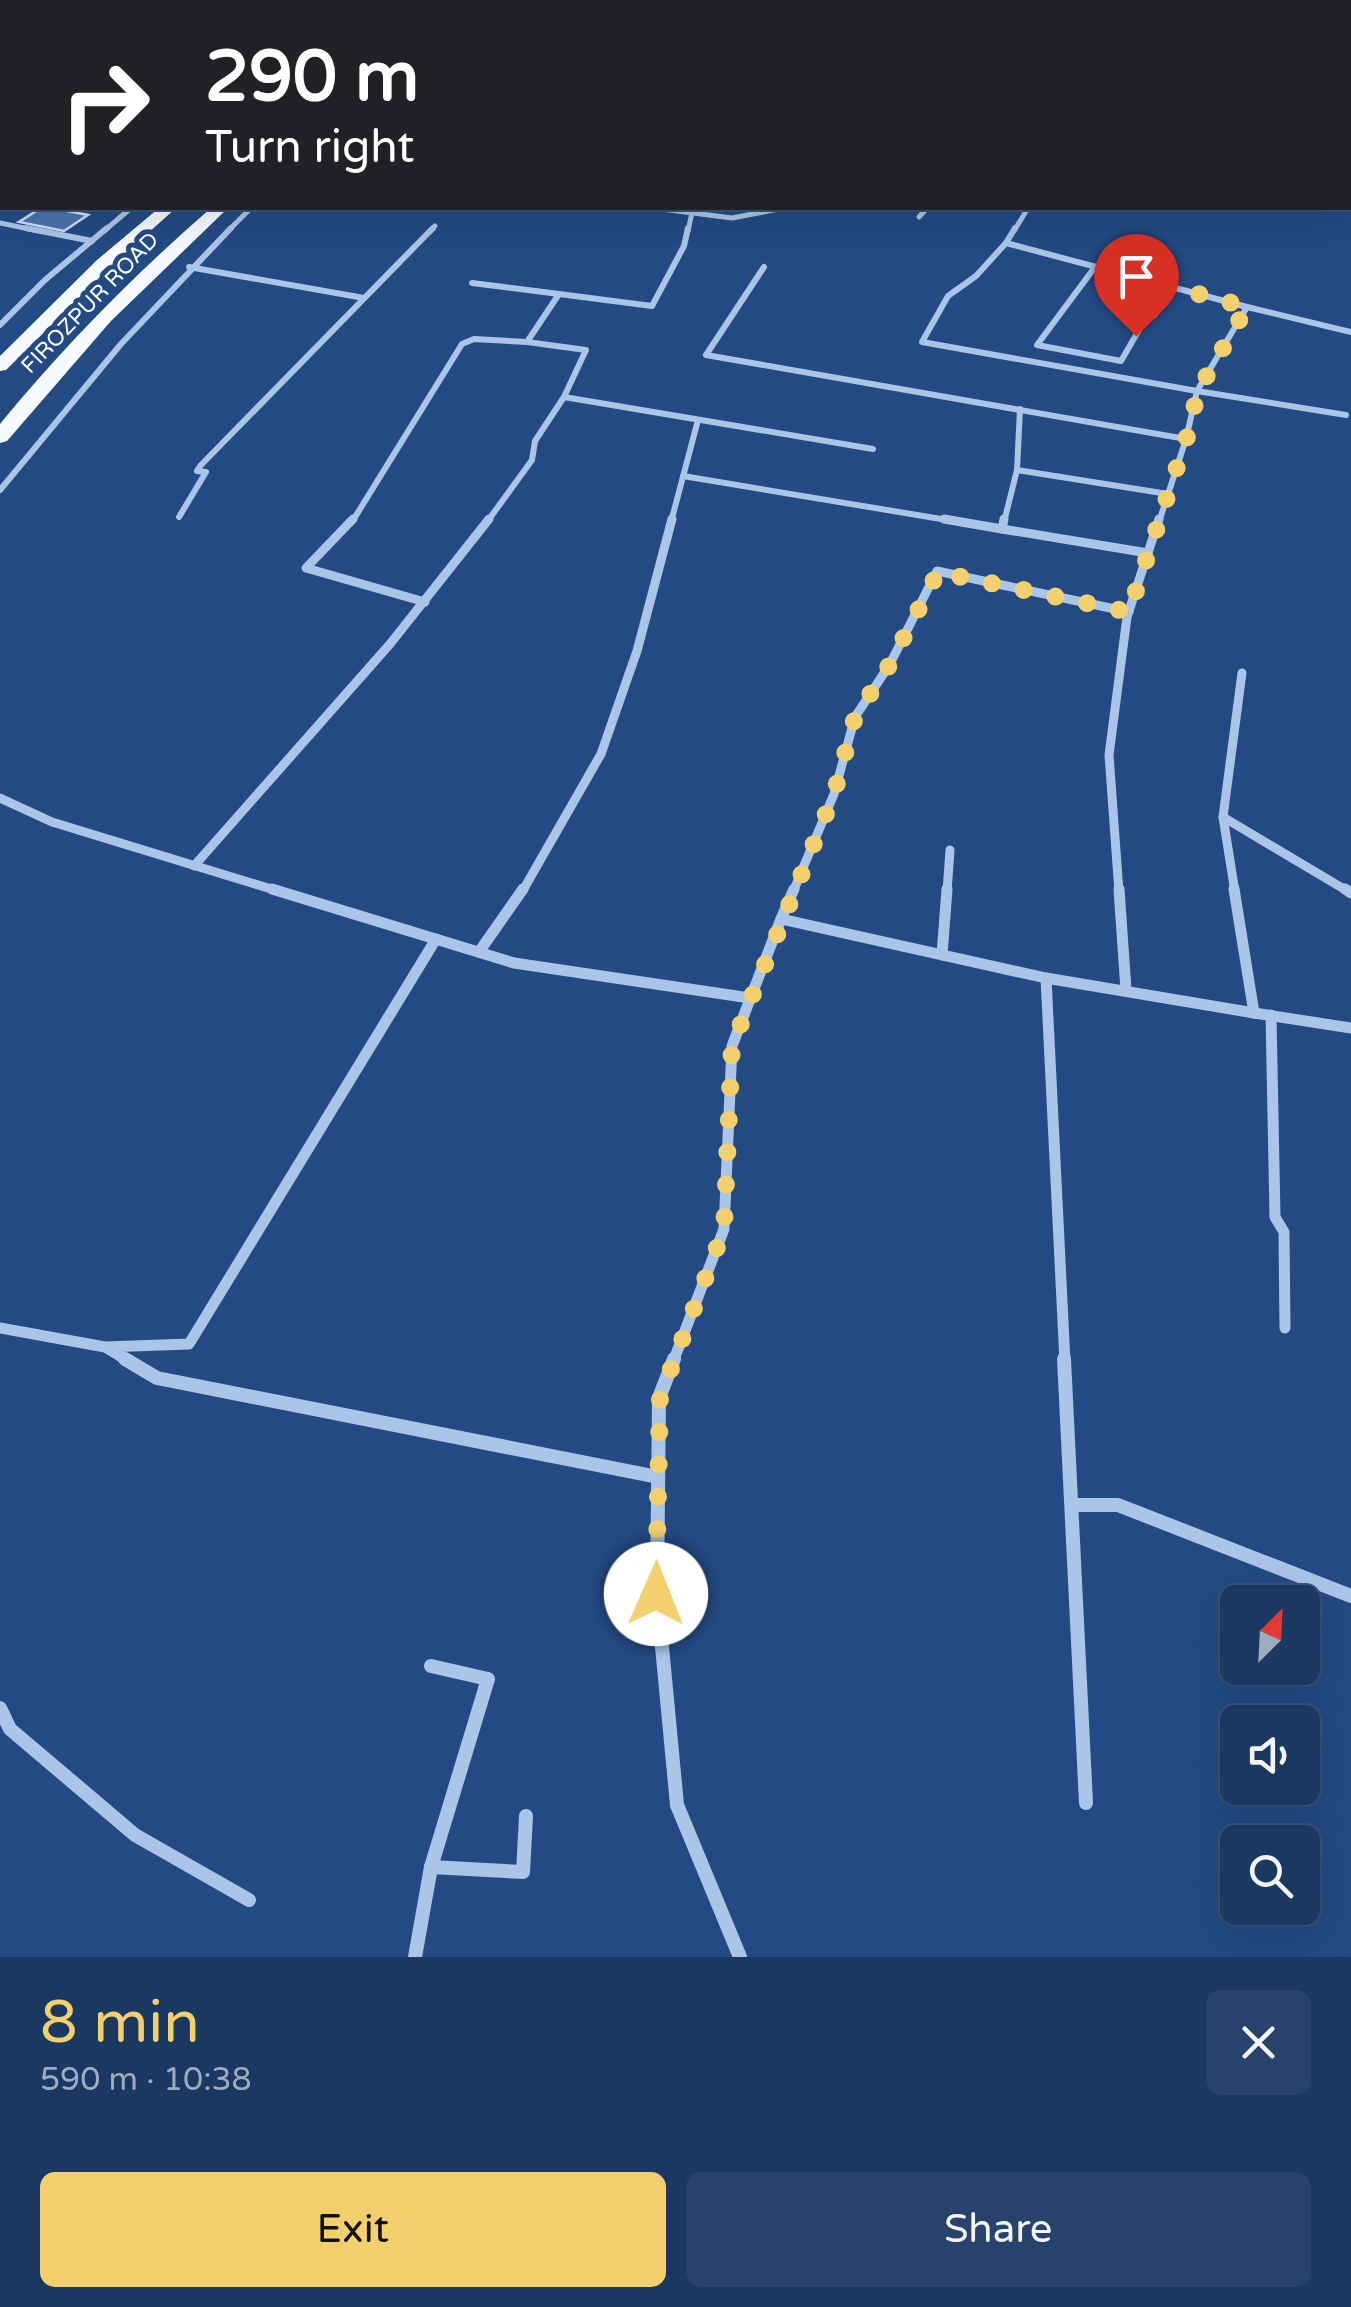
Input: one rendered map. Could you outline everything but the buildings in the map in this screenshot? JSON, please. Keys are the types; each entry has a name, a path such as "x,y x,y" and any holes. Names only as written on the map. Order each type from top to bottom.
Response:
{"highway":[{"name":"FIROZPUR ROAD","path":"0,366 103,264 166,210"},
{"name":"FIROZPUR ROAD","path":"0,437 44,381 137,282 218,210"},
{"path":"0,377 44,381"}],"street":[{"path":"0,325 129,210"},
{"path":"0,490 71,400 189,268 249,210"},
{"path":"472,282 652,306 684,246 691,211 732,218 774,210"},
{"path":"918,217 924,210"},
{"path":"1027,210 1006,243 976,276 948,296 922,342 1346,415"},
{"path":"0,223 92,240"},
{"path":"179,518 206,472 198,471 201,465 436,226"},
{"path":"1006,243 1351,332"},
{"path":"1095,266 1037,346 1121,361 1165,285"},
{"path":"764,267 706,355 1186,439"},
{"path":"189,268 364,298"},
{"path":"527,342 559,294"},
{"path":"1126,990 1109,755 1129,612 1198,391 1247,307"},
{"path":"194,866 425,602 532,460 535,441 564,398 586,350 474,339 462,344 349,526 306,568 425,602"},
{"path":"564,398 873,449"},
{"path":"1002,529 1017,470 1020,409"},
{"path":"479,952 518,898 601,754 637,651 698,420"},
{"path":"1017,470 1168,494"},
{"path":"684,476 1148,553"},
{"path":"740,1957 678,1805 656,1594 660,1398 724,1229 732,1046 834,794 855,717 890,664 938,572 1129,612"},
{"path":"1242,674 1223,817 1254,1013"},
{"path":"0,798 52,822 514,963 750,998"},
{"path":"1223,817 1351,894"},
{"path":"942,955 950,850"},
{"path":"781,919 1046,978 1351,1028"},
{"path":"0,1328 105,1347 189,1344 436,939"},
{"path":"1046,978 1086,1802"},
{"path":"1272,1015 1275,1217 1284,1232 1285,1328"},
{"path":"105,1347 157,1378 658,1477"},
{"path":"1072,1505 1118,1505 1351,1596"},
{"path":"415,1957 431,1867 488,1679 431,1666"},
{"path":"0,1708 10,1730 135,1835 249,1900"},
{"path":"431,1867 523,1872 526,1816"}],"route":[{"path":"656,1594 660,1398 724,1229 732,1046 834,794 855,717 890,664 938,572 1129,612 1188,434 1198,391 1247,307 1165,285 1136,336"}]}
